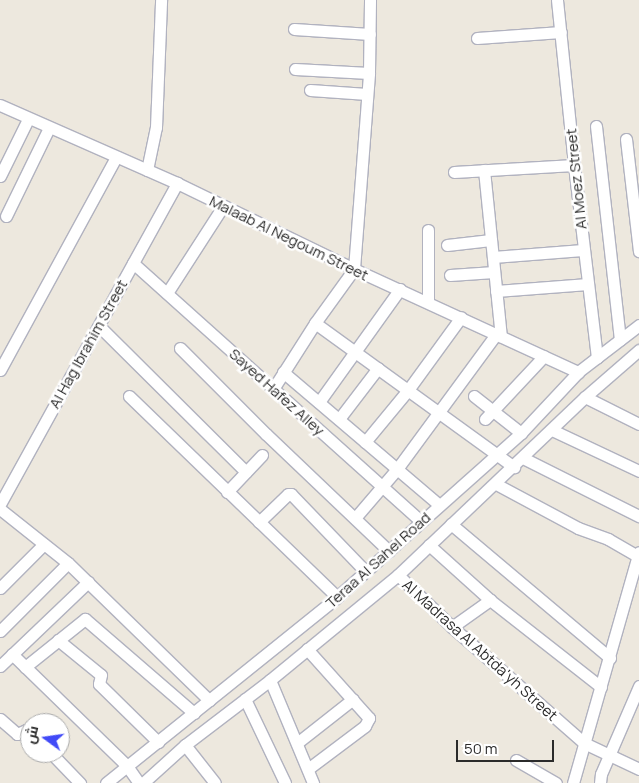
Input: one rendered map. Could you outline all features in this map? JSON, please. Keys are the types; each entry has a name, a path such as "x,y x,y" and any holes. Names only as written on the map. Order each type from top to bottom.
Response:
{"street":[{"path":"146,170 156,127 162,0"},
{"path":"273,389 315,323 354,269 369,73 370,0"},
{"name":"Al Moez Street","path":"558,0 574,165 597,358"},
{"path":"294,29 370,34"},
{"path":"477,38 561,32"},
{"path":"295,68 369,73"},
{"path":"310,90 367,94"},
{"name":"Malaab Al Negoum Street","path":"0,105 177,184 354,269 428,301 578,372"},
{"path":"0,176 28,119"},
{"path":"596,126 620,340"},
{"path":"6,216 49,128"},
{"path":"626,139 639,251"},
{"path":"0,370 116,157"},
{"path":"454,172 574,165"},
{"path":"355,518 397,469 498,335 496,291 484,170"},
{"name":"Al Hag Ibrahim Street","path":"0,504 177,184"},
{"path":"167,293 223,206"},
{"path":"428,230 428,301"},
{"path":"447,245 491,240"},
{"path":"492,257 584,250"},
{"name":"Sayed Hafez Alley","path":"133,263 421,521"},
{"path":"450,275 494,272"},
{"path":"496,291 588,284"},
{"path":"319,402 400,289"},
{"path":"365,442 408,390 461,317"},
{"path":"315,323 514,467"},
{"name":"Teraa Al Sahel Road","path":"106,783 337,597 521,433 578,372 639,325"},
{"path":"98,326 246,472"},
{"path":"180,348 266,434 389,551"},
{"name":"Teraa Al Sahel Road","path":"143,783 185,745 270,680 398,575 514,467 585,396 638,352"},
{"path":"489,415 544,356"},
{"path":"339,419 378,368"},
{"path":"283,372 439,505"},
{"path":"129,396 337,597"},
{"path":"474,396 489,415 521,433"},
{"path":"585,396 639,424"},
{"path":"552,430 639,471"},
{"path":"228,492 262,455"},
{"path":"523,458 639,516"},
{"path":"496,484 578,528 608,539 638,554 573,783"},
{"path":"259,522 288,494 291,494 365,571"},
{"path":"0,509 68,563 209,700"},
{"path":"451,524 610,658"},
{"path":"0,588 44,544"},
{"path":"429,545 490,600 601,687"},
{"path":"0,631 68,563"},
{"name":"Al Madrasa Al Abtda'yh Street","path":"398,575 452,627 584,743 639,769"},
{"path":"1,663 88,582"},
{"path":"452,627 490,600"},
{"path":"25,667 85,619 194,713"},
{"path":"58,640 101,675 99,684 158,742"},
{"path":"307,650 368,715 369,721 308,769"},
{"path":"12,654 127,766 139,783"},
{"path":"270,680 313,783"},
{"path":"600,783 601,774 639,686"},
{"path":"297,743 353,698"},
{"path":"245,699 285,783"},
{"path":"0,719 15,733 20,733"},
{"path":"185,745 215,783"},
{"path":"516,760 556,783"},
{"path":"61,763 80,783"}]}
